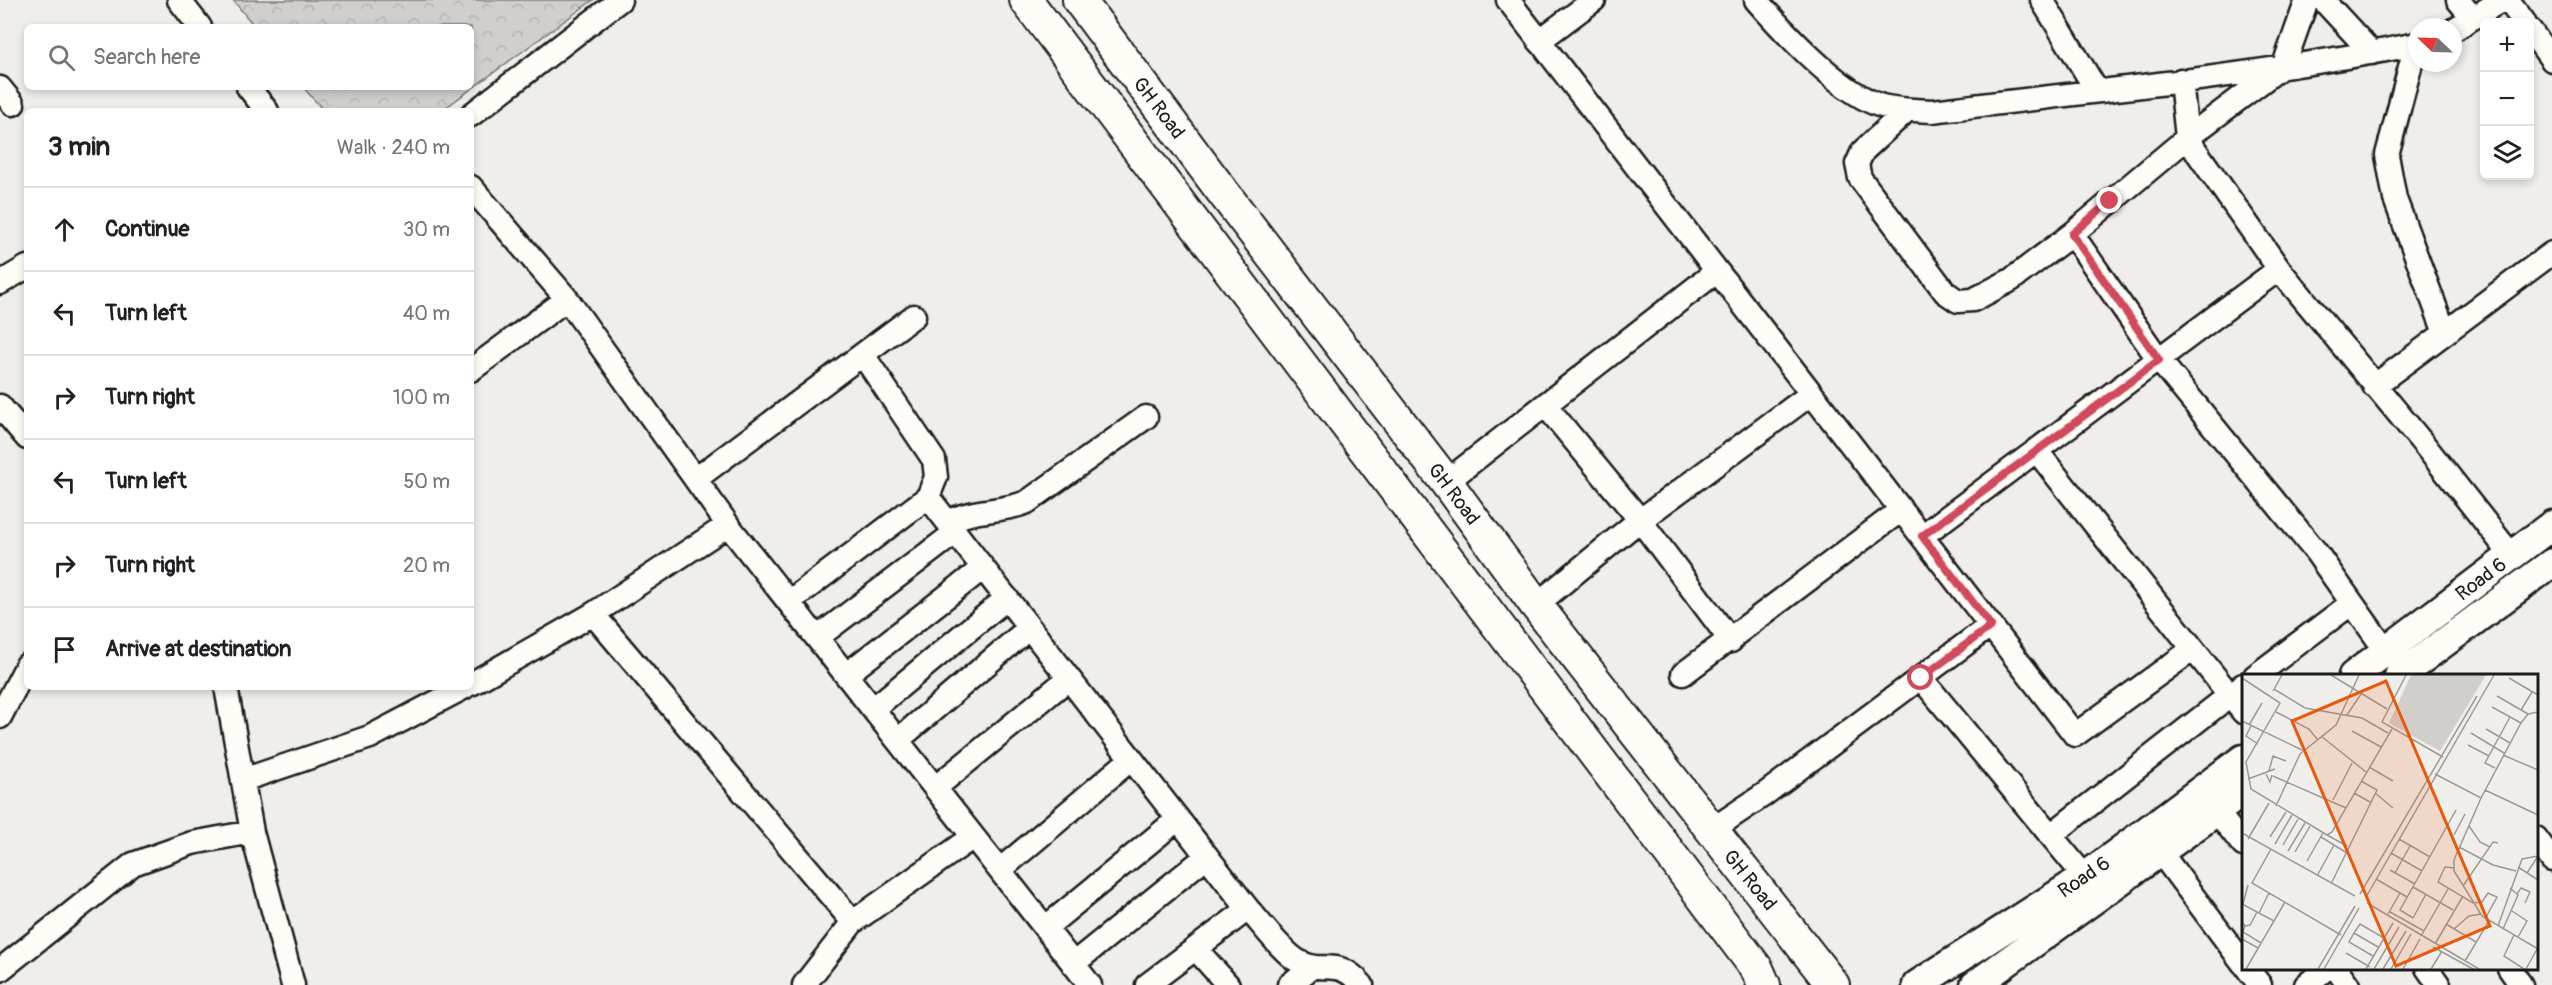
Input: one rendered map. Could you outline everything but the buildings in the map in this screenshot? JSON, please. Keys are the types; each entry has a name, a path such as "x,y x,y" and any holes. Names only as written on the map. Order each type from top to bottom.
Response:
{"main road":[{"path":"1026,0 1757,969 1764,985"},
{"name":"GH Road","path":"1079,0 1222,191 1446,482 1536,605 1710,831 1833,985"}],"street":[{"path":"179,0 198,24"},
{"path":"474,113 620,0"},
{"path":"1508,0 2075,735 2193,649"},
{"path":"1539,41 1594,0"},
{"path":"1756,0 1833,78 1855,95 1882,106 1907,110 1932,111 2097,91 2372,53 2408,46"},
{"path":"2042,0 2097,91"},
{"path":"1907,110 1863,151 1857,164 1860,178 1945,292 1958,301 1972,300 2011,280 2072,234 2187,138 2284,65 2307,0"},
{"path":"2323,0 2372,53"},
{"path":"2458,0 2473,18"},
{"path":"2462,25 2502,0"},
{"path":"2508,0 2521,18"},
{"path":"2534,37 2552,60"},
{"path":"2409,72 2387,155 2395,199 2445,333"},
{"path":"2181,80 2187,138 2280,269 2512,556"},
{"path":"474,190 567,298 697,477 728,525 1090,985"},
{"path":"2072,234 2159,360 2316,552 2400,668"},
{"path":"2374,386 2552,253"},
{"path":"1922,536 2280,269"},
{"path":"1446,482 1717,271"},
{"path":"474,368 567,298"},
{"path":"697,477 914,316"},
{"path":"790,601 928,497 936,477 934,460 863,355"},
{"path":"1536,605 1640,520 1811,393"},
{"path":"0,406 24,434"},
{"path":"1546,406 1640,520 1731,641"},
{"path":"818,637 952,527 962,514 1014,507 1028,502 1146,417"},
{"path":"2036,450 2193,649 2238,697 2051,835"},
{"path":"928,497 1248,909 1296,961 1312,967 1336,966 1351,973 1362,985"},
{"path":"1683,674 1731,641 1901,510"},
{"path":"474,682 593,614 728,525"},
{"name":"Road 6","path":"2400,668 2512,556 2552,525"},
{"name":"Road 6","path":"2365,674 2400,668 2552,563"},
{"path":"847,674 983,568"},
{"path":"873,709 1007,598"},
{"path":"2258,674 2352,603"},
{"path":"593,614 853,922"},
{"path":"1710,831 1991,626"},
{"path":"898,740 1029,628"},
{"path":"0,717 24,672"},
{"path":"935,788 1069,678"},
{"path":"1921,678 2085,877"},
{"path":"227,690 252,832 293,985"},
{"path":"243,780 370,737 459,690"},
{"path":"1000,870 1131,759"},
{"name":"Road 6","path":"1917,985 2085,877 2242,760"},
{"name":"Road 6","path":"1975,985 2242,793"},
{"path":"2217,812 2242,844"},
{"path":"1045,928 1178,819"},
{"path":"0,970 133,864 192,843 252,832"},
{"path":"804,985 853,922 875,904 973,837"},
{"path":"2537,841 2552,860"},
{"path":"2161,853 2242,962"},
{"path":"1073,964 1207,856"},
{"path":"1148,985 1248,909"},
{"path":"1196,949 1228,985"},
{"path":"1289,985 1312,967"},
{"path":"2248,970 2259,985"},
{"path":"2306,985 2326,970"},
{"path":"2337,970 2348,985"},
{"path":"2428,970 2439,985"},
{"path":"2510,970 2521,985"}],"green space":[{"path":"233,0 593,0 474,87 474,24 253,24"},
{"path":"306,90 470,90 445,108 321,108"}],"route":[{"path":"1921,678 1991,626 1922,536 2159,360 2072,234 2110,201"}]}
